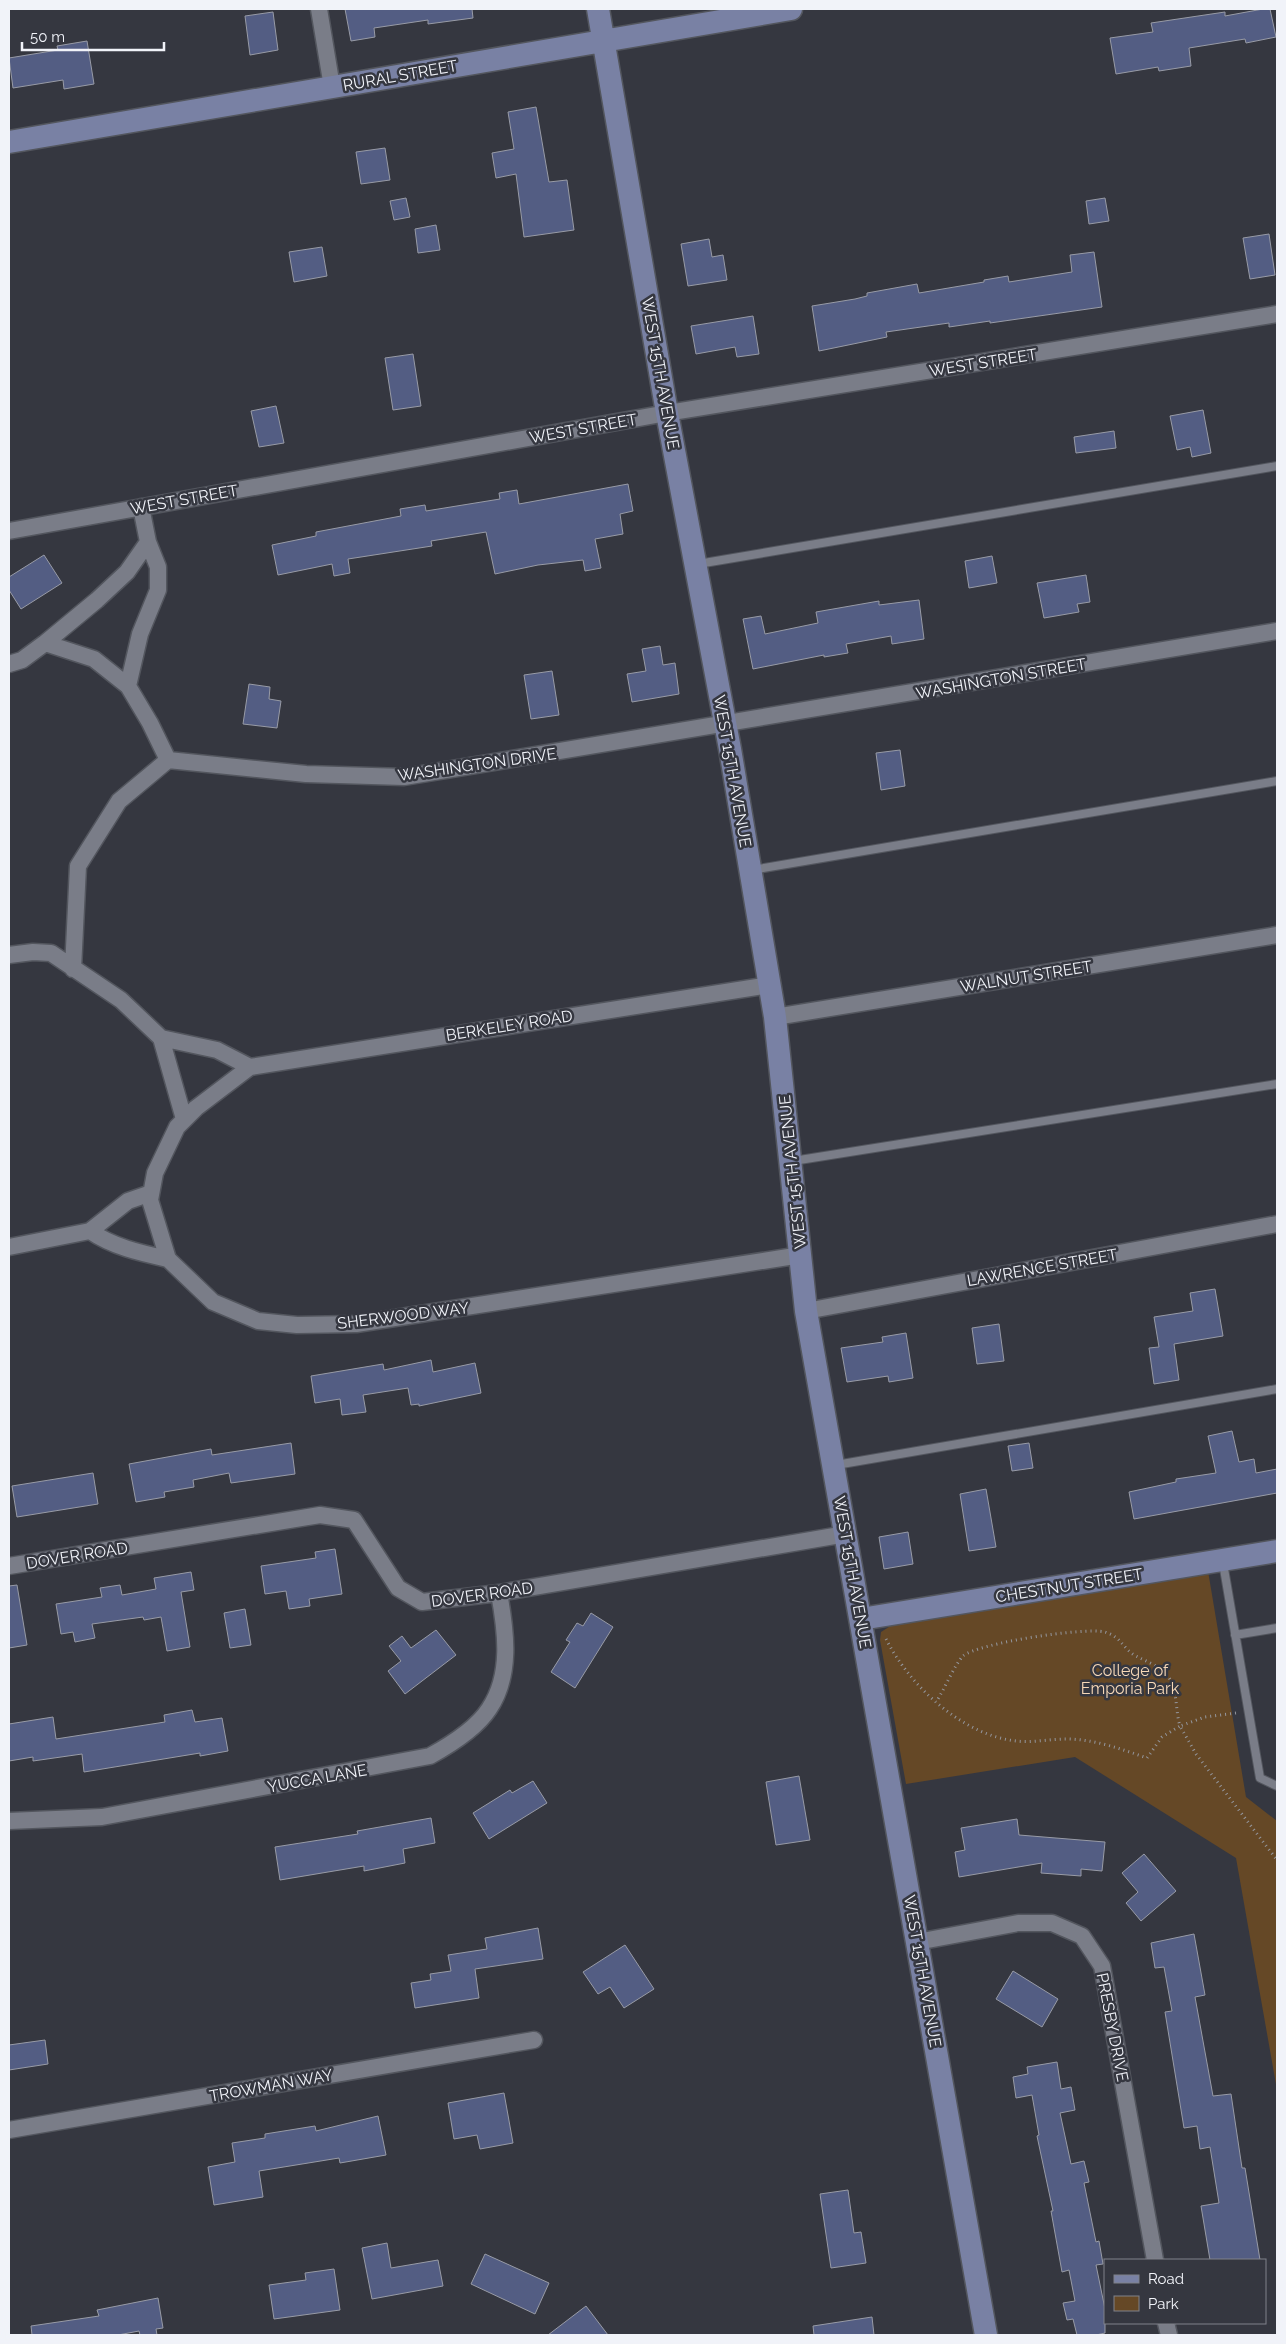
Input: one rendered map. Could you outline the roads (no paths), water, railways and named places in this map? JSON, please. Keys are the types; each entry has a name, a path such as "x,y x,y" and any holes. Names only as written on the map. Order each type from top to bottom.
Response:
{"street":[{"path":"319,9 332,87"},
{"name":"WEST 15TH AVENUE","path":"598,9 667,413 725,725 775,1017 806,1311 986,2335"},
{"name":"RURAL STREET","path":"9,142 791,9"},
{"name":"WEST STREET","path":"9,531 667,413 1277,314"},
{"path":"128,686 140,634 158,590 158,567 148,542 141,507"},
{"path":"9,664 22,660 45,643 127,572 148,542"},
{"name":"WASHINGTON STREET","path":"725,725 1277,631"},
{"path":"45,643 94,660 128,686 150,723 168,760 119,802 78,866 73,969"},
{"name":"WASHINGTON DRIVE","path":"168,760 306,774 404,778 725,725"},
{"name":"WALNUT STREET","path":"775,1017 1277,935"},
{"path":"9,955 33,952 51,953 121,1000 161,1038 184,1119"},
{"name":"BERKELEY ROAD","path":"250,1067 769,985"},
{"path":"161,1038 217,1050 250,1067"},
{"name":"SHERWOOD WAY","path":"250,1067 196,1108 177,1127 155,1173 150,1200 154,1220 168,1259 213,1302 258,1321 297,1325 356,1324 801,1255"},
{"path":"9,1247 90,1231 128,1201 151,1193"},
{"name":"LAWRENCE STREET","path":"806,1311 1277,1224"},
{"path":"90,1231 100,1238 119,1246 168,1259"},
{"name":"DOVER ROAD","path":"9,1566 320,1515 354,1520 398,1588 422,1602 499,1593 846,1534"},
{"name":"CHESTNUT STREET","path":"861,1618 1277,1551"},
{"name":"YUCCA LANE","path":"9,1821 102,1817 430,1756 458,1740 489,1709 504,1675 505,1633 499,1593"},
{"name":"PRESBY DRIVE","path":"917,1942 1018,1922 1052,1923 1082,1936 1102,1966 1155,2259"},
{"name":"TROWMAN WAY","path":"9,2130 534,2040"}],"lane":[{"path":"696,565 1277,466"},
{"path":"750,870 1277,781"},
{"path":"791,1161 1277,1084"},
{"path":"834,1465 1277,1388"},
{"path":"1222,1561 1260,1778 1277,1786"},
{"path":"1235,1635 1277,1628"}],"park label":[{"name":"College of Emporia Park","path":"1130,1679"}]}
